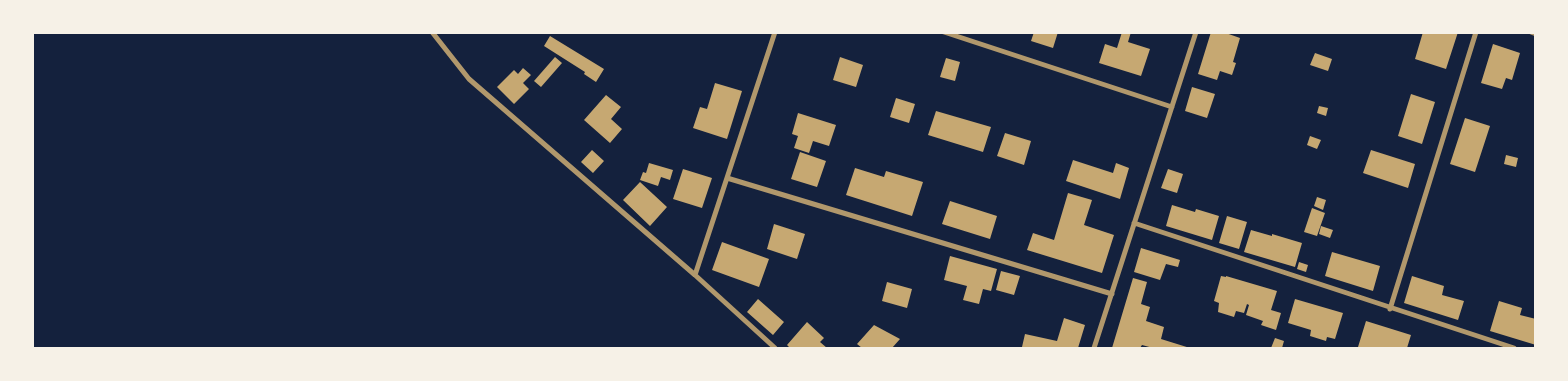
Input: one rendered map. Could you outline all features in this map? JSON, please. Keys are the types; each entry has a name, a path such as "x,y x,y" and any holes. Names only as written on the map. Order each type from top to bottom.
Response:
{"street":[{"path":"432,32 469,79 775,348"},
{"path":"695,276 775,32"},
{"path":"944,32 1172,108"},
{"path":"1094,348 1196,32"},
{"path":"1390,309 1476,32"},
{"path":"1531,32 1536,34"},
{"path":"727,178 1112,294"},
{"path":"1134,223 1390,309 1514,348"}],"building":[{"path":"1034,32 1058,32 1053,48 1031,41"},
{"path":"1122,32 1131,32 1128,42 1150,49 1141,76 1099,63 1105,44 1117,48"},
{"path":"1211,32 1223,32 1240,38 1233,62 1236,63 1232,75 1220,71 1217,80 1198,74"},
{"path":"1423,32 1458,32 1446,69 1415,59"},
{"path":"550,36 604,69 596,82 584,74 585,72 544,46"},
{"path":"1493,44 1520,53 1512,80 1506,78 1502,89 1481,83"},
{"path":"1315,53 1332,59 1328,71 1310,65"},
{"path":"555,57 562,63 541,87 534,81"},
{"path":"840,57 863,65 856,87 833,80"},
{"path":"946,58 960,62 955,81 940,77"},
{"path":"523,68 531,75 523,83 529,89 514,104 497,87 514,70 518,74"},
{"path":"715,83 742,91 727,139 693,128 700,107 707,109"},
{"path":"1192,87 1215,94 1207,118 1185,111"},
{"path":"1411,94 1435,102 1422,144 1398,136"},
{"path":"606,95 621,107 611,119 622,129 610,143 584,120"},
{"path":"896,98 915,104 909,123 890,117"},
{"path":"1319,106 1328,108 1326,116 1317,113"},
{"path":"936,111 991,127 983,152 928,135"},
{"path":"798,113 836,125 829,146 813,141 809,153 794,148 798,136 792,134"},
{"path":"1465,118 1490,126 1475,172 1450,164"},
{"path":"1005,133 1031,141 1024,165 997,156"},
{"path":"1310,136 1321,140 1317,149 1307,145"},
{"path":"592,150 604,161 593,173 581,162"},
{"path":"1371,150 1415,164 1408,188 1363,173"},
{"path":"800,152 826,161 817,187 791,179"},
{"path":"1506,155 1518,158 1516,167 1504,164"},
{"path":"1073,160 1113,173 1116,163 1129,168 1120,199 1066,181"},
{"path":"649,163 673,170 670,180 661,177 658,186 640,180 643,172 646,173"},
{"path":"855,168 884,177 886,171 923,182 912,216 846,195"},
{"path":"683,169 712,178 702,208 673,199"},
{"path":"1168,169 1183,174 1177,193 1161,188"},
{"path":"640,182 667,207 650,226 623,200"},
{"path":"1068,193 1092,200 1084,225 1114,235 1102,273 1027,250 1033,233 1054,240"},
{"path":"1317,197 1326,200 1323,210 1314,206"},
{"path":"950,201 997,216 990,239 942,224"},
{"path":"1172,205 1195,212 1196,209 1219,216 1212,240 1166,226"},
{"path":"1312,208 1325,213 1317,236 1304,232"},
{"path":"1227,216 1247,222 1239,249 1219,243"},
{"path":"774,224 805,234 797,259 767,249"},
{"path":"1321,226 1333,230 1330,238 1319,234"},
{"path":"1251,230 1302,243 1295,267 1244,252"},
{"path":"722,242 769,259 759,287 712,270"},
{"path":"1141,248 1180,260 1178,267 1166,264 1160,280 1134,272"},
{"path":"1332,252 1380,266 1373,291 1325,276"},
{"path":"950,256 997,269 991,291 983,289 979,304 963,300 967,286 944,280"},
{"path":"1299,262 1308,265 1306,272 1297,269"},
{"path":"1001,271 1020,276 1014,295 996,290"},
{"path":"1221,276 1277,291 1271,310 1281,313 1276,330 1261,325 1263,321 1246,315 1249,305 1247,304 1244,313 1236,311 1234,317 1218,312 1219,303 1214,301"},
{"path":"1412,276 1444,286 1442,295 1464,301 1458,320 1404,303"},
{"path":"1133,278 1147,282 1141,304 1150,307 1146,321 1164,327 1161,339 1190,348 1153,348 1142,345 1140,348 1112,348"},
{"path":"887,282 912,289 907,308 882,301"},
{"path":"758,299 784,322 773,335 747,312"},
{"path":"1295,299 1343,313 1335,339 1327,337 1326,341 1310,336 1311,330 1288,323"},
{"path":"1499,301 1522,308 1520,315 1536,319 1536,345 1490,331"},
{"path":"1064,318 1085,325 1078,348 1022,347 1025,334 1057,341"},
{"path":"1366,321 1411,335 1407,348 1358,347"},
{"path":"807,322 824,338 820,342 827,348 790,348 787,345"},
{"path":"874,325 900,339 892,348 862,348 857,344"},
{"path":"1275,338 1284,341 1282,348 1271,348"}]}
